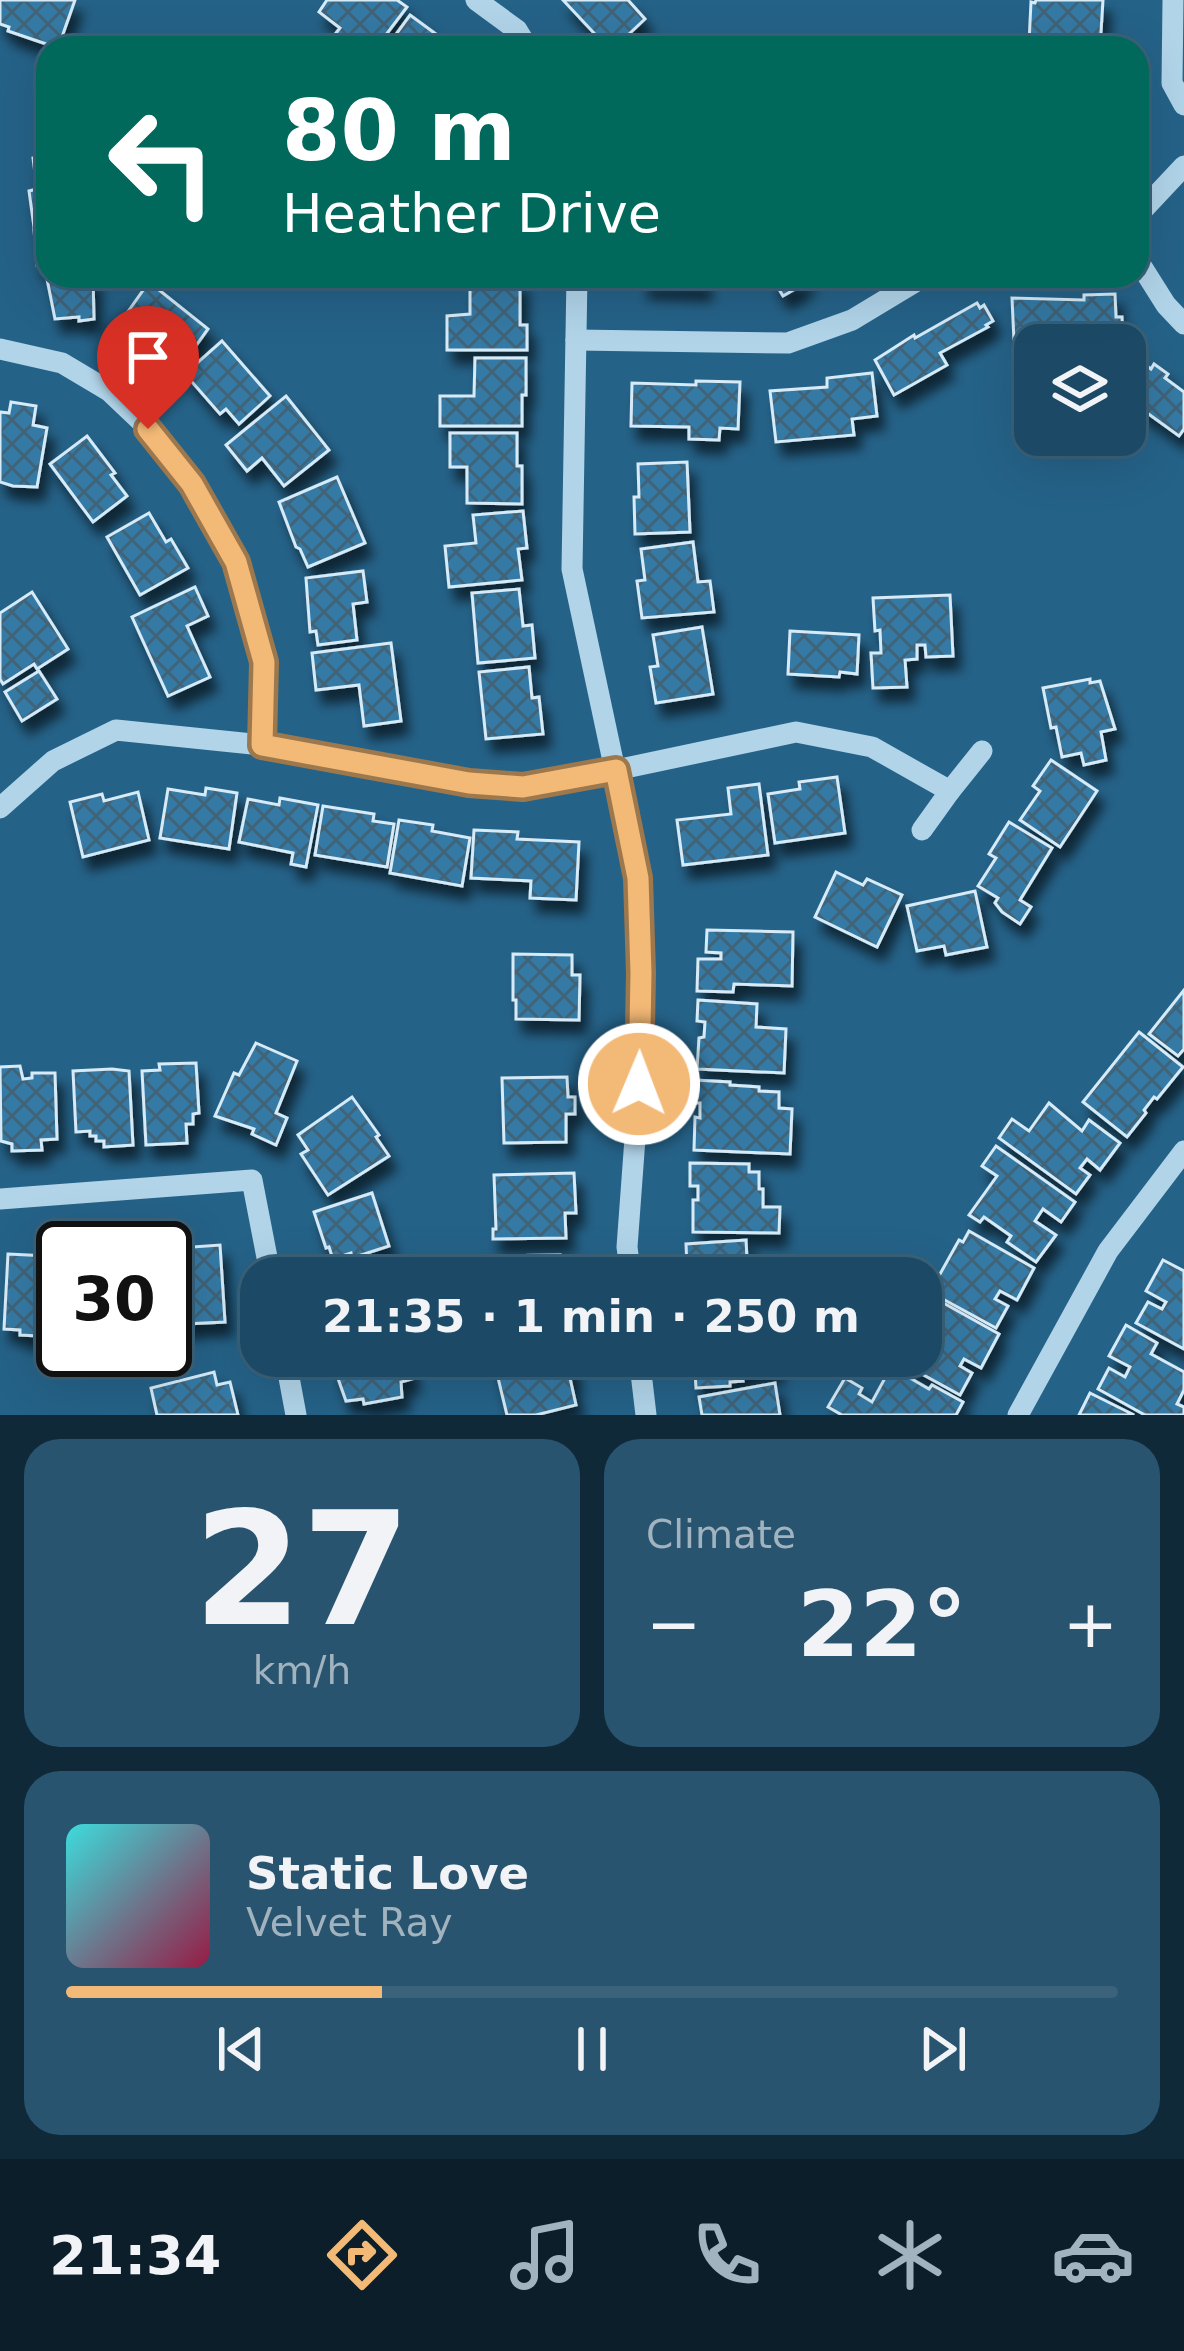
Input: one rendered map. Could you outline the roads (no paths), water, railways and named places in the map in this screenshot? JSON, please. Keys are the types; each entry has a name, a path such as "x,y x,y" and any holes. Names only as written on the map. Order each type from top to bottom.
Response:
{"street":[{"path":"476,0 521,36"},
{"path":"1173,0 1172,83 1184,105"},
{"path":"1149,202 1184,166"},
{"path":"1149,278 1184,324"},
{"path":"577,288 572,568 638,878 639,1084 629,1257"},
{"path":"576,340 788,344 852,320 905,288"},
{"path":"0,349 62,363 109,392 148,429 192,484 236,562 264,662 262,745"},
{"path":"0,808 53,761 116,730 262,745 469,783 523,787 796,732 872,747 950,790"},
{"path":"922,830 982,751"},
{"path":"1018,1415 1108,1250 1184,1151"},
{"path":"0,1198 252,1180 267,1257"},
{"path":"289,1377 296,1415"},
{"path":"641,1377 646,1415"}]}
